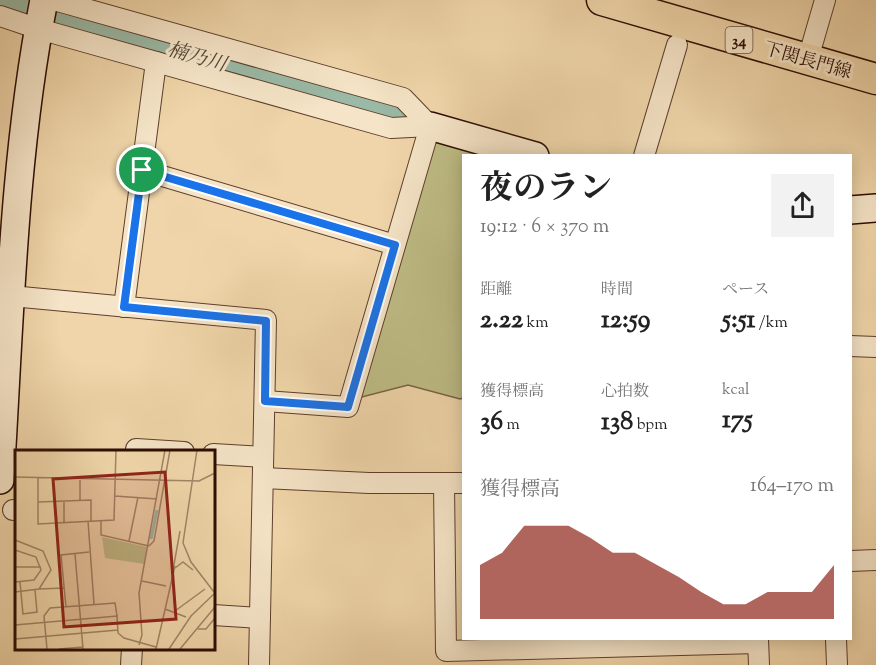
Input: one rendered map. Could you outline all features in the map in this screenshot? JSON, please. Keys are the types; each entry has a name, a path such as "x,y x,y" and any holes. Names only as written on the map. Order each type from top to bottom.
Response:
{"main road":[{"name":"下関長門線","path":"602,0 876,79"}],"street":[{"path":"810,60 823,1"},
{"path":"44,11 156,62 391,128 430,126 528,154"},
{"path":"0,480 6,296 20,172 44,11"},
{"path":"0,16 44,11 403,98 430,126"},
{"path":"645,154 677,45"},
{"path":"124,307 156,62"},
{"path":"265,401 348,407 430,126"},
{"path":"142,170 395,245"},
{"path":"852,210 876,208"},
{"path":"6,296 266,321 259,665"},
{"path":"852,346 876,347"},
{"path":"136,450 152,450"},
{"path":"214,454 263,457"},
{"path":"262,478 454,484 455,568 446,651 643,655 758,641 759,665"},
{"path":"852,561 876,560"},
{"path":"214,615 260,618"},
{"path":"836,640 837,665"},
{"path":"131,665 132,650"}],"shaded area":[{"path":"441,139 489,154 462,154 462,398 408,385 358,398 435,142"}],"waterway":[{"name":"楠乃川","path":"0,0 394,112"}],"route":[{"path":"142,170 395,245 348,407 265,401 266,321 124,307 142,170"}]}
